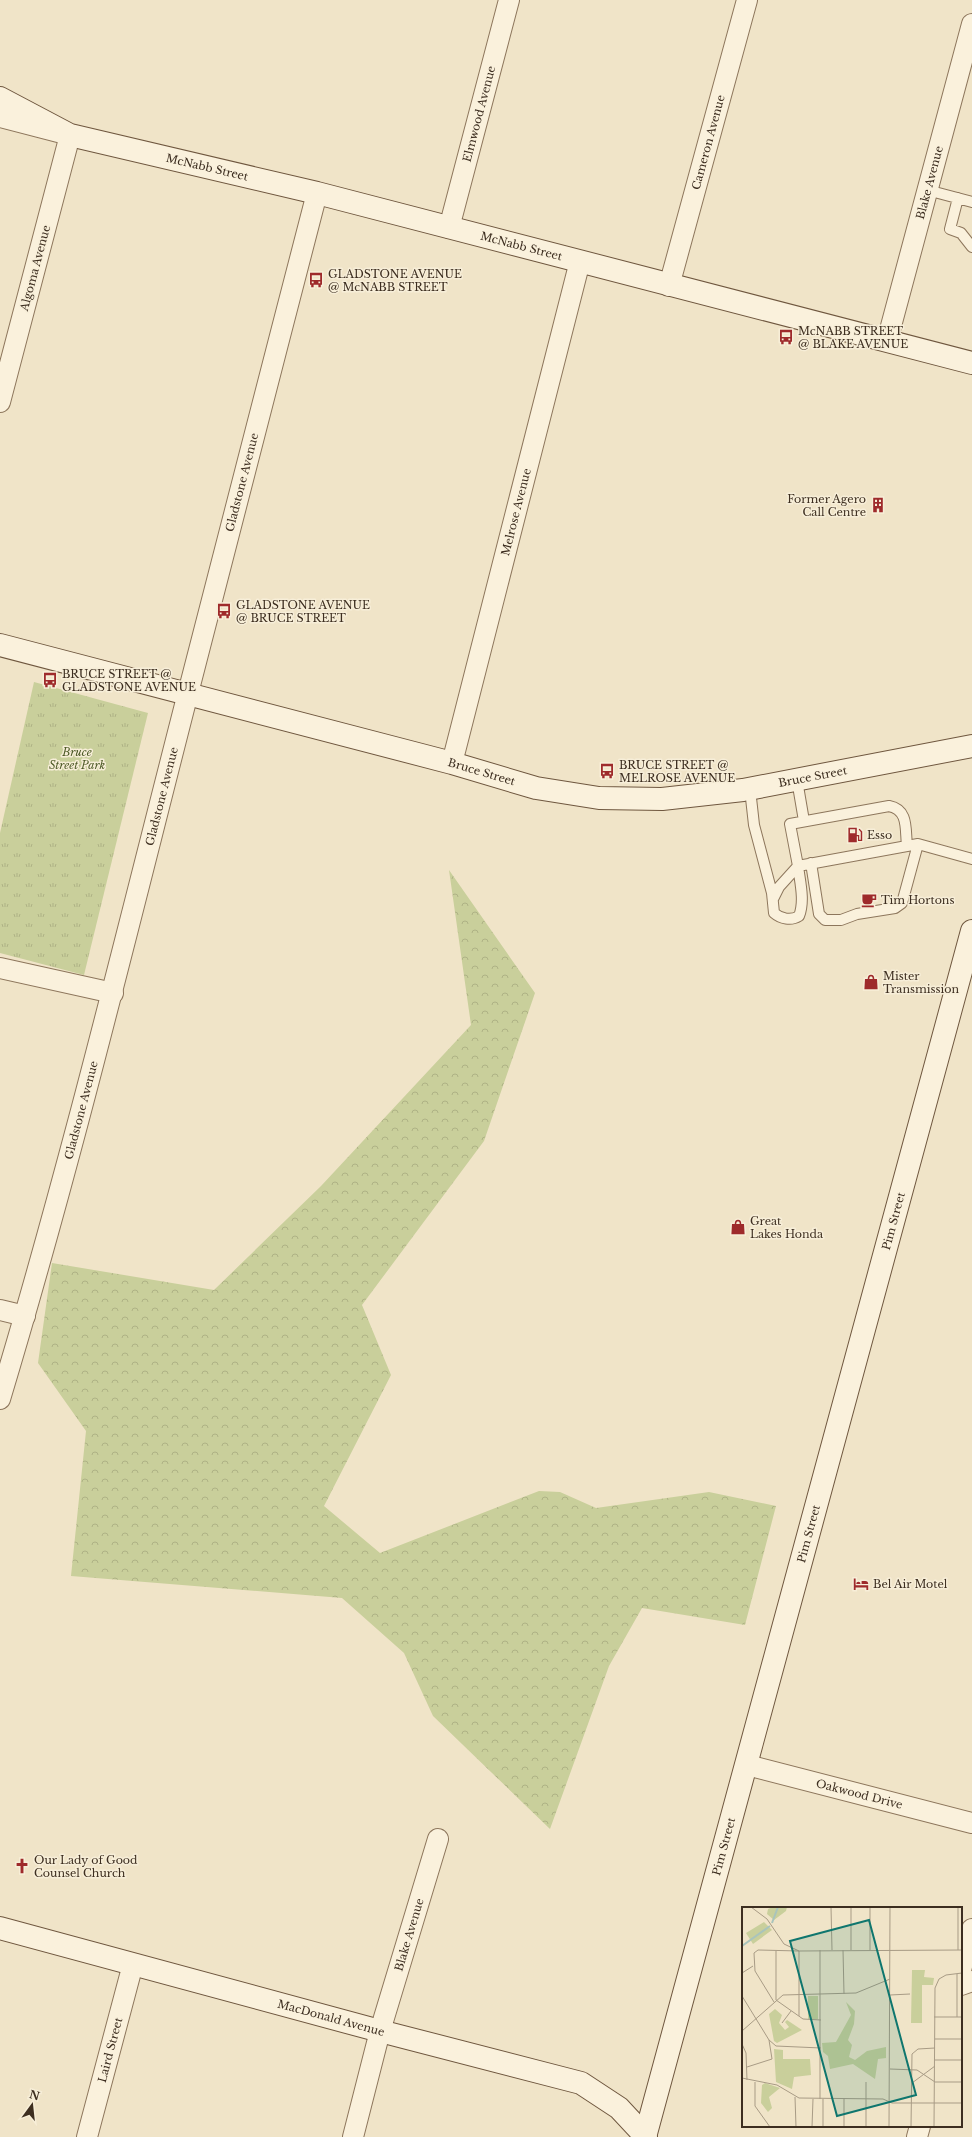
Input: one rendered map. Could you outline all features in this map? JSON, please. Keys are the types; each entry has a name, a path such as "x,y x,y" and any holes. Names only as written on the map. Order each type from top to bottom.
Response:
{"main road":[{"name":"McNabb Street","path":"0,98 70,135 317,193 580,261 669,286 972,363"},
{"name":"Bruce Street","path":"0,645 452,763 536,788 599,798 662,799 750,789 972,746"},
{"name":"Pim Street","path":"645,2137 972,931"},
{"name":"MacDonald Avenue","path":"0,1928 380,2031 581,2083 619,2108 645,2137"}],"street":[{"name":"Elmwood Avenue","path":"449,228 509,0"},
{"name":"Cameron Avenue","path":"669,286 747,0"},
{"name":"Blake Avenue","path":"887,341 972,24"},
{"name":"McNabb Street","path":"0,117 70,135"},
{"name":"Algoma Avenue","path":"0,402 70,135"},
{"name":"Gladstone Avenue","path":"0,1399 25,1316 113,993 187,695 317,193"},
{"name":"Melrose Avenue","path":"452,763 580,261"},
{"path":"0,968 113,993"},
{"path":"0,1310 25,1316"},
{"name":"Oakwood Drive","path":"747,1764 972,1823"},
{"name":"Blake Avenue","path":"353,2137 380,2031 438,1839"},
{"path":"962,1966 972,1929"},
{"name":"Laird Street","path":"87,2137 133,1964"},
{"path":"962,1985 972,1981"},
{"path":"917,2137 920,2127"}],"lane":[{"path":"927,190 972,202"},
{"path":"958,198 950,230 961,233 972,247"},
{"path":"797,780 804,822"},
{"path":"750,789 754,825 773,899 774,913 777,916 790,919 799,916 802,905 798,866 790,824 889,806 897,808 904,818 907,846"},
{"path":"773,899 779,887 798,866 811,863 918,844 972,859"},
{"path":"811,863 819,914 825,920 841,920 857,914 895,908 902,903 918,844"}],"green space":[{"name":"Bruce Street Park","path":"34,682 148,713 84,975 0,953 0,833"},
{"path":"449,870 535,993 484,1141 362,1305 391,1375 324,1506 380,1553 539,1491 560,1492 596,1508 709,1492 776,1506 745,1625 642,1608 609,1666 550,1829 433,1716 404,1653 342,1598 71,1576 86,1431 38,1363 52,1263 214,1290 321,1186 471,1025"}],"place":[{"name":"GLADSTONE AVENUE @ McNABB STREET","path":"316,280"},
{"name":"McNABB STREET @ BLAKE AVENUE","path":"786,337"},
{"name":"Former Agero Call Centre","path":"878,505"},
{"name":"GLADSTONE AVENUE @ BRUCE STREET","path":"224,611"},
{"name":"BRUCE STREET @ GLADSTONE AVENUE","path":"50,680"},
{"name":"BRUCE STREET @ MELROSE AVENUE","path":"607,771"},
{"name":"Esso","path":"855,835"},
{"name":"Tim Hortons","path":"869,900"},
{"name":"Mister Transmission","path":"871,982"},
{"name":"Great Lakes Honda","path":"738,1227"},
{"name":"Bel Air Motel","path":"861,1584"},
{"name":"Our Lady of Good Counsel Church","path":"22,1866"}]}
